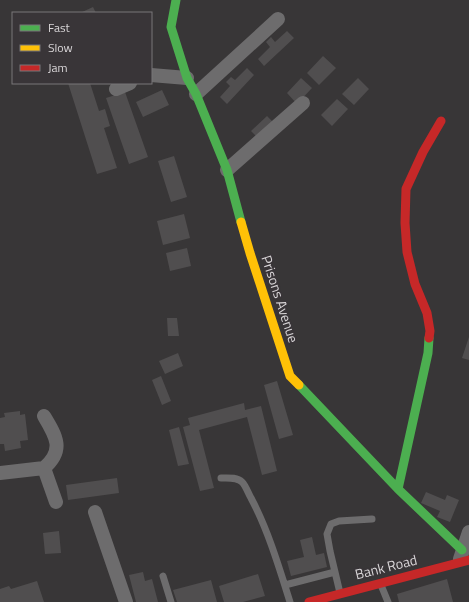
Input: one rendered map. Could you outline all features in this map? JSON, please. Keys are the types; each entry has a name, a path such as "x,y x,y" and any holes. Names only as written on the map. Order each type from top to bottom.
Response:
{"street":[{"name":"Prisons Avenue","path":"176,0 171,27 187,78 196,94 227,170 250,253 290,376 463,558"},
{"path":"196,94 278,19"},
{"path":"152,75 187,78"},
{"path":"116,89 128,84"},
{"path":"227,170 303,104"},
{"path":"398,489 428,353 430,332 427,313 415,284 407,252 404,222 406,189 422,152 441,121"},
{"path":"0,472 44,468 50,463 55,454 57,442 55,434 44,416"},
{"path":"44,468 56,502"},
{"path":"95,512 126,602"},
{"path":"463,558 469,532"},
{"name":"Bank Road","path":"309,602 380,583 463,558"}],"lane":[{"path":"221,478 236,478 242,481 245,486 256,507 290,602"},
{"path":"340,593 327,534 331,524 339,521 372,519"},
{"path":"285,585 335,572"},
{"path":"163,576 171,602"},
{"path":"380,583 388,602"}],"building":[{"path":"93,7 96,12 82,12"},
{"path":"287,31 294,38 264,66 258,59 270,47 266,42 271,37 275,42"},
{"path":"323,56 336,68 319,85 307,73"},
{"path":"247,68 254,75 227,104 220,97 230,86 226,82 231,77 235,80"},
{"path":"301,78 312,88 297,104 287,93"},
{"path":"358,78 369,89 354,105 342,94"},
{"path":"68,84 90,84 99,111 105,109 110,126 104,128 117,168 97,174"},
{"path":"162,90 169,105 143,117 136,102"},
{"path":"125,92 148,157 129,164 106,98"},
{"path":"337,99 348,109 332,126 321,115"},
{"path":"267,116 277,126 261,141 251,131"},
{"path":"174,156 187,197 171,202 158,161"},
{"path":"184,214 190,238 163,245 157,221"},
{"path":"187,248 191,266 170,271 166,253"},
{"path":"167,318 177,318 179,336 168,336"},
{"path":"469,337 469,360 462,358"},
{"path":"178,353 183,366 165,374 159,361"},
{"path":"161,376 171,401 162,405 152,380"},
{"path":"277,381 293,435 279,439 264,385"},
{"path":"244,403 245,410 261,406 277,471 262,475 247,417 199,430 214,488 200,491 183,427 190,425 188,418"},
{"path":"20,411 20,415 25,414 28,440 20,441 21,448 5,451 4,444 0,444 0,418 5,417 4,413"},
{"path":"179,427 189,464 178,466 169,430"},
{"path":"117,478 119,493 68,500 66,485"},
{"path":"426,492 445,500 447,495 459,500 450,522 437,517 440,511 421,503"},
{"path":"59,531 61,553 45,554 43,533"},
{"path":"312,537 316,555 324,553 327,567 291,576 287,561 304,557 300,540"},
{"path":"143,572 145,581 152,579 158,602 136,602 129,575"},
{"path":"258,574 265,596 243,602 224,602 219,586"},
{"path":"447,579 453,602 399,602 397,594"},
{"path":"211,580 217,602 177,602 173,590"},
{"path":"37,581 44,602 0,602 0,589 9,586 11,589"}],"traffic: fast":[{"path":"176,0 171,27 187,78 196,94 227,170 241,222"},
{"path":"398,489 428,353 429,338"},
{"path":"299,385 398,489 462,550"}],"traffic: slow":[{"path":"241,222 290,376 299,385"}],"traffic: jam":[{"path":"429,338 430,331 427,313 415,284 407,252 405,223 406,189 423,152 441,121"},
{"path":"309,602 469,560"}]}
